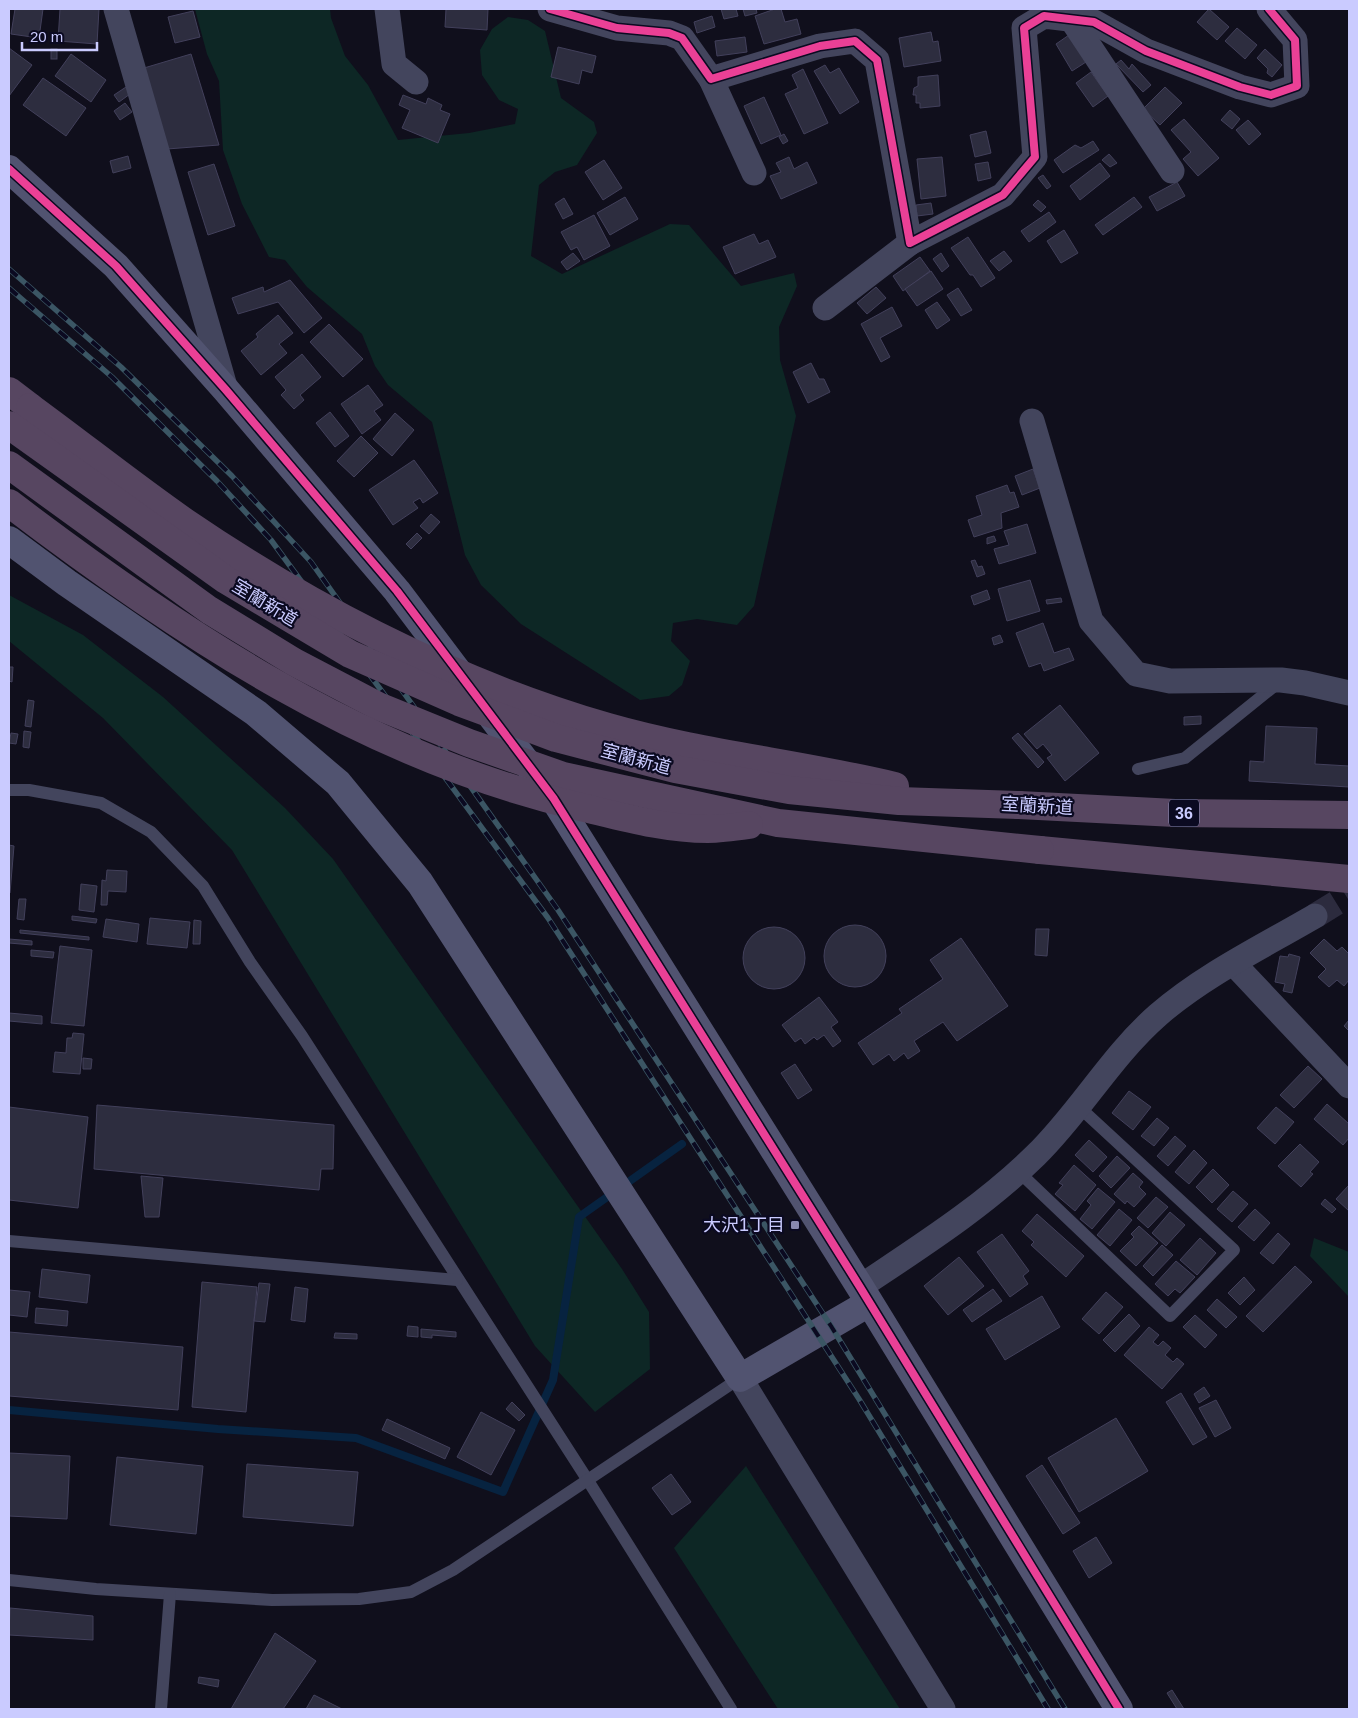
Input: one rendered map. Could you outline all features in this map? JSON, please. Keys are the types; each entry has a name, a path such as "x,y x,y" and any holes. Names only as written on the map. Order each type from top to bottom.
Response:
{"highway":[{"path":"19,399 185,521 274,579 359,628 497,690 608,726 702,750 842,774 966,803"},
{"name":"室蘭新道","path":"9,425 226,580 350,654 459,702 556,738 675,769 789,790 899,801 1175,813 1349,816"},
{"name":"室蘭新道","path":"9,465 209,610 294,662 378,706 469,743 563,776 778,823 1349,879"},
{"path":"9,503 176,624 290,693 405,749 535,796 649,823 707,829 778,823"}],"street":[{"path":"116,9 226,390"},
{"path":"387,9 394,64 416,82"},
{"path":"550,9 617,28 669,33 682,38 711,79 754,173"},
{"path":"825,308 910,243 1003,195 1035,157 1024,28 1044,16 1094,22 1146,51 1240,87 1271,95 1297,86 1295,40 1270,9"},
{"path":"1072,20 1172,171"},
{"path":"711,79 820,46 855,42 877,60 910,243"},
{"path":"9,169 116,266 226,390 397,591 554,799 864,1295 1119,1709"},
{"path":"1032,421 1091,621 1136,674 1170,681 1281,680 1305,683 1349,693"},
{"path":"9,540 66,583 256,713 338,783 420,883 740,1378 943,1709"},
{"path":"9,553 66,583"},
{"path":"740,1378 864,1295 1018,1171 1037,1154 1157,1016 1198,984 1315,916"},
{"path":"1234,964 1349,1086"}],"lane":[{"path":"1138,769 1185,758 1281,680"},
{"path":"9,790 29,790 101,803 151,832 203,886 250,962 302,1036 457,1280 587,1479 731,1709"},
{"path":"1018,1171 1170,1316 1228,1257 1234,1250 1230,1244 1078,1106"},
{"path":"9,1241 457,1280"},
{"path":"9,1580 96,1589 272,1600 359,1599 411,1592 453,1570 740,1378"},
{"path":"161,1709 170,1594"}],"green space":[{"path":"195,9 330,9 331,18 345,56 368,85 398,140 469,133 515,124 518,109 499,100 482,75 480,50 492,29 508,17 528,20 545,31 561,98 594,122 597,133 577,165 555,172 539,185 531,256 562,274 670,224 689,225 741,286 794,273 797,286 779,327 780,360 796,416 754,606 737,625 697,619 673,623 671,641 690,661 682,685 669,696 640,700 521,624 481,585 465,555 432,422 388,385 375,366 362,334 307,287 285,260 269,257 242,204 223,150 219,81 207,54"},
{"path":"9,595 83,635 163,697 285,808 333,859 622,1269 649,1312 650,1369 595,1412 535,1346 232,850 103,718 9,641"},
{"path":"1314,1238 1349,1252 1349,1297 1310,1256"},
{"path":"746,1466 900,1709 778,1709 674,1548"}],"building":[{"path":"15,9 43,9 39,38 11,34"},
{"path":"60,9 99,9 97,44 58,41"},
{"path":"446,9 488,9 487,30 445,27"},
{"path":"721,9 736,9 738,16 724,19"},
{"path":"743,9 756,9 757,13 745,16"},
{"path":"775,9 781,9 785,22 797,19 801,34 764,44 755,16"},
{"path":"1209,9 1229,27 1217,40 1197,22"},
{"path":"193,11 200,37 175,43 168,17"},
{"path":"712,16 715,27 697,33 694,22"},
{"path":"1237,28 1257,45 1245,59 1225,41"},
{"path":"931,32 933,42 938,41 941,61 904,67 899,38"},
{"path":"1069,35 1086,62 1072,71 1056,44"},
{"path":"745,37 747,52 717,56 715,41"},
{"path":"558,47 596,56 592,73 582,70 579,84 551,77"},
{"path":"9,48 32,65 9,96"},
{"path":"51,49 57,49 57,59 51,59"},
{"path":"1265,49 1282,65 1272,77 1267,73 1268,69 1257,58"},
{"path":"71,54 106,80 91,102 55,76"},
{"path":"191,54 219,145 167,149 144,68"},
{"path":"1121,60 1129,69 1132,64 1151,85 1143,92 1116,64"},
{"path":"825,65 830,73 839,68 859,102 840,114 814,71"},
{"path":"803,69 828,123 804,134 785,94 798,88 792,75"},
{"path":"1091,72 1108,96 1093,107 1076,83"},
{"path":"938,75 940,106 920,108 920,103 916,103 916,95 913,95 914,88 918,86 918,77"},
{"path":"43,78 86,108 66,136 23,105"},
{"path":"126,87 130,94 119,102 114,95"},
{"path":"1165,87 1182,103 1160,125 1143,109"},
{"path":"403,95 426,104 428,98 442,105 440,110 450,114 438,143 402,128 410,110 399,105"},
{"path":"764,97 781,135 761,144 744,106"},
{"path":"125,103 132,112 120,120 114,111"},
{"path":"1230,110 1240,119 1232,129 1221,120"},
{"path":"1184,119 1219,158 1198,176 1183,159 1191,152 1171,130"},
{"path":"1248,120 1261,134 1249,145 1236,130"},
{"path":"986,131 991,153 975,157 970,135"},
{"path":"784,134 788,141 783,144 779,137"},
{"path":"1093,141 1099,150 1063,173 1054,160 1075,145 1081,148"},
{"path":"1109,154 1117,163 1110,167 1102,160"},
{"path":"128,156 131,168 113,173 110,161"},
{"path":"789,157 794,169 807,162 817,183 781,199 770,176 781,172 776,163"},
{"path":"942,157 946,196 921,199 917,159"},
{"path":"604,160 622,188 603,200 585,172"},
{"path":"988,162 991,178 978,181 975,164"},
{"path":"1100,163 1110,176 1080,200 1070,186"},
{"path":"214,164 235,226 208,235 188,172"},
{"path":"1043,175 1051,186 1047,189 1038,178"},
{"path":"1177,182 1185,196 1157,211 1149,197"},
{"path":"625,197 638,219 610,235 597,213"},
{"path":"1134,197 1142,207 1103,235 1095,225"},
{"path":"564,198 573,214 563,219 555,204"},
{"path":"1038,200 1046,207 1041,212 1033,205"},
{"path":"931,203 933,214 917,216 916,205"},
{"path":"1049,212 1056,222 1029,242 1021,231"},
{"path":"594,215 610,246 584,260 577,247 571,250 561,232"},
{"path":"1064,230 1078,253 1061,263 1047,241"},
{"path":"754,234 759,244 768,240 776,257 735,274 723,247"},
{"path":"968,237 995,278 981,287 951,248"},
{"path":"1004,251 1012,261 999,271 990,261"},
{"path":"573,253 580,261 567,270 561,262"},
{"path":"941,253 949,266 942,272 933,259"},
{"path":"920,257 930,271 903,291 893,276"},
{"path":"931,271 943,289 917,306 905,289"},
{"path":"290,280 322,318 304,333 278,302 238,314 232,298 263,287 264,292"},
{"path":"876,287 886,298 867,314 857,303"},
{"path":"958,288 972,310 961,316 947,295"},
{"path":"937,302 950,320 937,329 925,310"},
{"path":"892,307 902,326 880,338 890,357 881,362 861,324"},
{"path":"278,315 293,333 279,344 287,353 261,375 241,351 258,337 256,334"},
{"path":"329,324 363,359 343,377 310,342"},
{"path":"302,354 321,377 300,395 304,400 294,409 281,395 286,390 275,377"},
{"path":"811,363 819,379 824,379 830,392 808,403 793,372"},
{"path":"368,385 383,405 374,411 381,420 362,434 341,404"},
{"path":"330,412 349,436 335,447 316,423"},
{"path":"395,413 414,430 392,456 373,439"},
{"path":"361,436 378,453 354,477 337,461"},
{"path":"414,460 438,493 423,503 420,498 413,502 418,508 393,525 369,490"},
{"path":"1033,469 1040,488 1022,495 1015,476"},
{"path":"1007,485 1010,493 1014,492 1019,507 1001,513 1002,528 974,537 968,520 982,515 976,496"},
{"path":"431,514 440,522 429,534 420,526"},
{"path":"1027,524 1036,553 999,564 994,549 1009,545 1004,531"},
{"path":"417,533 422,538 411,549 406,544"},
{"path":"994,536 996,541 987,544 987,538"},
{"path":"975,560 978,567 982,566 985,574 977,577 971,561"},
{"path":"1030,580 1040,611 1007,621 998,589"},
{"path":"987,590 990,599 974,605 971,596"},
{"path":"1061,598 1062,602 1047,604 1046,600"},
{"path":"1043,623 1054,653 1069,648 1074,660 1044,671 1041,663 1029,667 1016,633"},
{"path":"1000,635 1003,642 994,645 992,638"},
{"path":"9,667 13,667 12,682 9,681"},
{"path":"28,700 34,701 31,727 25,726"},
{"path":"1060,705 1099,753 1065,781 1047,758 1052,755 1043,744 1037,749 1024,734"},
{"path":"1201,716 1201,724 1184,725 1184,717"},
{"path":"1266,726 1317,728 1315,764 1349,766 1349,787 1249,781 1250,761 1264,762"},
{"path":"24,731 31,732 29,748 23,747"},
{"path":"11,733 18,734 16,744 9,743"},
{"path":"1018,733 1044,762 1038,768 1012,738"},
{"path":"9,845 14,846 10,893 9,893"},
{"path":"107,870 127,871 126,892 108,891 107,905 101,905 102,880 106,881"},
{"path":"81,884 97,886 94,912 79,910"},
{"path":"19,899 26,899 24,920 17,919"},
{"path":"72,916 97,919 96,923 72,920"},
{"path":"150,918 190,922 187,948 147,944"},
{"path":"106,919 139,924 137,942 103,937"},
{"path":"194,920 201,921 200,944 193,944"},
{"path":"855,925 867,928 877,934 883,944 886,956 883,968 877,978 867,984 855,987 843,984 833,978 827,968 824,956 827,944 833,934 843,928"},
{"path":"768,927 780,927 796,936 803,946 805,958 803,970 796,980 780,989 768,989 757,984 748,975 743,964 743,952 748,941 757,932"},
{"path":"1036,929 1049,929 1047,956 1035,955"},
{"path":"20,930 89,937 89,940 20,933"},
{"path":"961,938 1008,1006 957,1041 943,1022 914,1041 920,1051 908,1059 904,1053 894,1061 889,1054 873,1065 858,1043 902,1013 899,1009 943,979 930,960"},
{"path":"9,939 32,941 32,945 9,943"},
{"path":"1324,939 1337,951 1342,947 1349,954 1349,980 1344,986 1337,980 1329,987 1318,977 1326,969 1310,953"},
{"path":"60,946 92,950 84,1026 51,1023"},
{"path":"31,950 54,952 53,958 31,956"},
{"path":"1289,954 1300,957 1292,993 1283,991 1285,984 1275,982 1280,956 1288,957"},
{"path":"819,997 838,1022 831,1027 841,1041 833,1047 824,1035 817,1040 814,1037 805,1044 801,1038 795,1042 782,1025"},
{"path":"9,1013 42,1016 42,1024 9,1021"},
{"path":"1349,1020 1349,1031 1344,1026"},
{"path":"73,1033 84,1034 80,1074 53,1072 55,1052 66,1053 67,1038 72,1038"},
{"path":"83,1058 92,1059 91,1069 83,1069"},
{"path":"795,1064 812,1090 798,1099 781,1073"},
{"path":"1308,1066 1322,1079 1294,1108 1280,1095"},
{"path":"1129,1091 1151,1107 1133,1130 1112,1113"},
{"path":"1327,1104 1349,1124 1349,1138 1343,1145 1314,1119"},
{"path":"97,1105 334,1125 333,1169 321,1169 319,1190 94,1169"},
{"path":"9,1107 88,1117 78,1208 9,1200"},
{"path":"1276,1107 1294,1122 1275,1144 1257,1128"},
{"path":"1157,1118 1169,1128 1154,1146 1141,1136"},
{"path":"1175,1136 1186,1146 1168,1166 1157,1156"},
{"path":"1089,1140 1107,1157 1093,1172 1075,1155"},
{"path":"1300,1144 1319,1162 1310,1172 1313,1174 1301,1187 1278,1166"},
{"path":"1194,1150 1207,1163 1189,1184 1175,1172"},
{"path":"1117,1156 1130,1168 1111,1188 1099,1176"},
{"path":"1074,1165 1096,1185 1075,1211 1055,1194 1063,1185 1059,1183"},
{"path":"1213,1169 1229,1185 1212,1203 1196,1187"},
{"path":"1133,1173 1143,1182 1139,1187 1146,1194 1134,1207 1127,1201 1125,1204 1114,1194"},
{"path":"141,1176 163,1178 159,1217 145,1217"},
{"path":"1349,1185 1349,1211 1336,1199"},
{"path":"1098,1188 1115,1202 1092,1229 1080,1219 1091,1205 1087,1201"},
{"path":"1233,1191 1248,1204 1232,1222 1217,1209"},
{"path":"1156,1197 1168,1207 1148,1228 1137,1218"},
{"path":"1325,1199 1336,1209 1332,1213 1321,1204"},
{"path":"1119,1209 1132,1220 1110,1246 1097,1235"},
{"path":"1255,1209 1270,1223 1254,1241 1238,1227"},
{"path":"1170,1212 1185,1225 1166,1246 1152,1233"},
{"path":"1037,1214 1084,1256 1066,1277 1031,1245 1034,1242 1022,1231"},
{"path":"1139,1226 1158,1243 1136,1266 1120,1251 1134,1237 1131,1234"},
{"path":"1278,1233 1290,1244 1273,1264 1260,1253"},
{"path":"1002,1234 1029,1271 1023,1276 1028,1284 1010,1297 977,1252"},
{"path":"1200,1238 1216,1253 1197,1275 1180,1260"},
{"path":"1162,1245 1173,1255 1153,1276 1143,1266"},
{"path":"959,1257 984,1286 948,1315 924,1286"},
{"path":"1176,1261 1195,1277 1180,1293 1175,1289 1168,1296 1155,1284"},
{"path":"1295,1266 1312,1282 1263,1332 1246,1316"},
{"path":"42,1269 90,1275 87,1303 39,1297"},
{"path":"1244,1277 1255,1290 1240,1305 1228,1293"},
{"path":"202,1282 257,1287 246,1412 192,1407"},
{"path":"259,1283 270,1284 265,1322 254,1321"},
{"path":"295,1287 308,1289 305,1322 291,1320"},
{"path":"993,1289 1002,1301 972,1322 963,1310"},
{"path":"9,1290 30,1292 27,1317 9,1315"},
{"path":"1106,1292 1123,1307 1099,1334 1082,1319"},
{"path":"1042,1296 1060,1327 1005,1360 986,1329"},
{"path":"1217,1299 1237,1317 1226,1328 1207,1310"},
{"path":"36,1308 68,1311 67,1326 35,1323"},
{"path":"1129,1314 1140,1326 1115,1352 1103,1340"},
{"path":"1195,1315 1217,1335 1205,1348 1183,1327"},
{"path":"408,1326 418,1327 418,1337 407,1336"},
{"path":"1149,1327 1159,1335 1153,1342 1158,1346 1163,1341 1171,1348 1165,1355 1173,1362 1177,1358 1184,1364 1162,1389 1124,1355"},
{"path":"421,1329 456,1332 456,1337 432,1335 432,1338 421,1337"},
{"path":"9,1332 183,1347 178,1410 9,1396"},
{"path":"335,1333 357,1334 357,1339 334,1338"},
{"path":"1204,1387 1210,1396 1199,1403 1194,1394"},
{"path":"1181,1393 1207,1437 1193,1445 1166,1402"},
{"path":"1216,1400 1231,1428 1215,1437 1199,1408"},
{"path":"512,1402 525,1415 519,1421 506,1409"},
{"path":"481,1412 515,1430 491,1475 457,1457"},
{"path":"1116,1418 1148,1471 1079,1512 1048,1458"},
{"path":"387,1419 450,1448 445,1459 382,1430"},
{"path":"9,1453 70,1456 67,1519 9,1516"},
{"path":"117,1457 203,1466 196,1534 110,1525"},
{"path":"247,1464 358,1472 353,1526 243,1517"},
{"path":"1042,1465 1080,1523 1063,1534 1026,1476"},
{"path":"671,1474 691,1502 672,1515 652,1488"},
{"path":"1096,1537 1112,1563 1089,1578 1073,1551"},
{"path":"10,1608 93,1616 93,1640 9,1635"},
{"path":"275,1633 316,1661 283,1709 231,1709"},
{"path":"199,1677 219,1680 218,1687 198,1683"},
{"path":"1172,1690 1184,1709 1177,1709 1167,1693"},
{"path":"314,1695 342,1709 306,1709"}],"waterway":[{"path":"9,1410 218,1429 356,1438 503,1492 553,1380 579,1217 682,1144"}],"tunnel":[{"path":"1315,916 1349,895"}],"railway":[{"path":"9,269 121,367 232,476 311,562 558,910 831,1326 1065,1709"},
{"path":"9,288 112,377 217,481 271,540 548,918 859,1399 1048,1709"}],"cycle path":[{"path":"550,9 617,28 669,33 682,38 711,79 820,46 855,41 877,60 910,243 1003,195 1035,157 1024,28 1044,16 1094,22 1146,51 1240,87 1271,95 1297,86 1295,40 1269,9"},
{"path":"9,169 116,266 226,390 397,591 554,799 860,1287 1119,1709"}],"place":[{"name":"大沢1丁目","path":"795,1225"}]}
